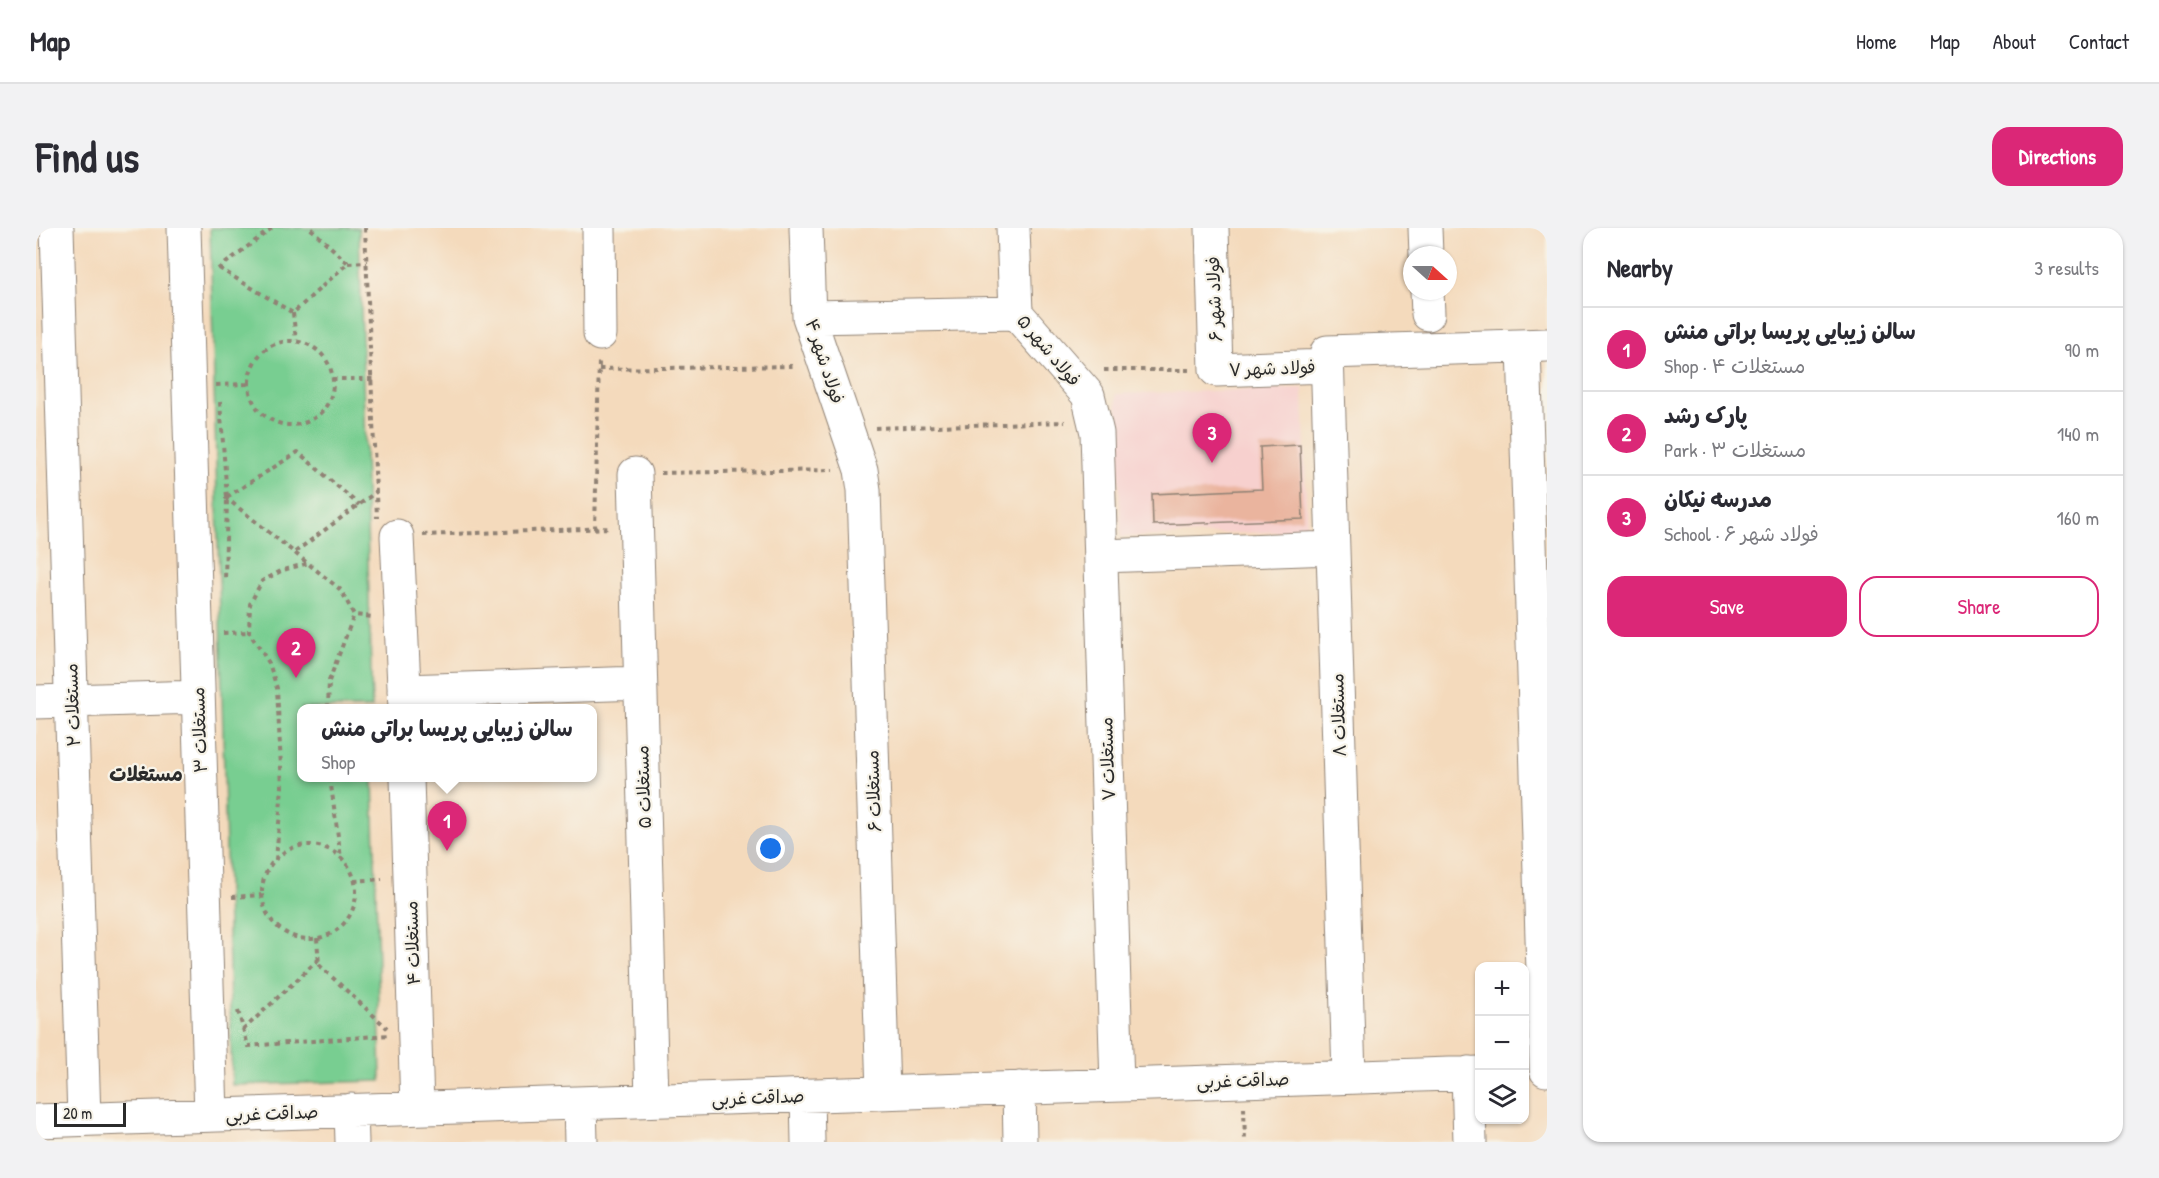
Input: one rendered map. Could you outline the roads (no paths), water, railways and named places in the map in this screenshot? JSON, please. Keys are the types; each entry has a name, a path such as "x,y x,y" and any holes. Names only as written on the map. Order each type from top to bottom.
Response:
{"street":[{"name":"مستغلات ۲","path":"57,228 84,1119"},
{"name":"مستغلات ۳","path":"184,228 211,1115"},
{"path":"599,228 600,334"},
{"name":"فولاد شهر ۴","path":"806,228 809,317 862,480"},
{"name":"فولاد شهر ۵","path":"1013,228 1016,313 1088,395 1096,427"},
{"name":"فولاد شهر ۶","path":"1212,228 1216,370"},
{"path":"1425,228 1426,246"},
{"path":"809,317 1016,313"},
{"path":"1529,1071 1547,1070 1536,345"},
{"name":"فولاد شهر ۷","path":"1216,370 1327,359 1536,345"},
{"name":"مستغلات ۸","path":"1327,359 1348,1077"},
{"name":"مستغلات ۷","path":"1096,427 1117,1084"},
{"name":"مستغلات ۵","path":"635,474 652,1100"},
{"name":"مستغلات ۶","path":"862,480 883,1093"},
{"path":"387,531 403,632 405,700 640,683"},
{"path":"1101,556 1332,548"},
{"path":"36,702 198,697"},
{"name":"مستغلات ۴","path":"407,782 417,1108"},
{"path":"1470,1142 1474,1073"},
{"name":"صداقت غربی","path":"36,1121 211,1115 351,1126 417,1108 1474,1073"},
{"path":"1019,1088 1020,1142"},
{"path":"807,1095 808,1142"},
{"path":"580,1102 581,1142"}],"place":[{"name":"مدرسه نیکان","path":"1212,463"},
{"name":"پارک رشد","path":"296,678"},
{"name":"سالن زیبایی پریسا براتی منش","path":"447,851"}],"district":[{"name":"مستغلات","path":"146,773"}]}
